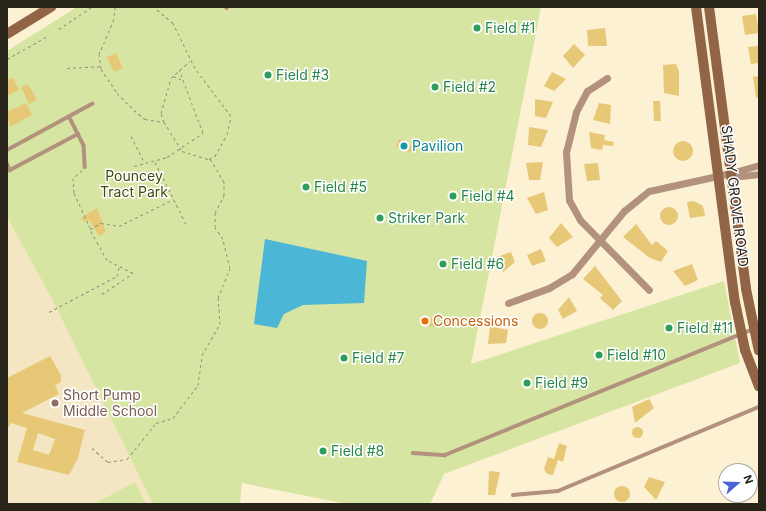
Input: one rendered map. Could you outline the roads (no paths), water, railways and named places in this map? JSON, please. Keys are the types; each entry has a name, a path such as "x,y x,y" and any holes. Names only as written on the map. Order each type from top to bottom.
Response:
{"main road":[{"path":"7,34 51,7"},
{"name":"SHADY GROVE ROAD","path":"696,7 741,334 759,386"},
{"name":"SHADY GROVE ROAD","path":"709,7 753,329 759,351"}],"street":[{"path":"607,78 587,91 576,112 566,152 569,200 580,220 599,241 649,290"},
{"path":"508,303 549,288 572,274 624,211 649,191 731,173 759,165"},
{"path":"731,173 759,174"}],"lane":[{"path":"7,150 70,118 92,104"},
{"path":"70,118 84,147 86,167"},
{"path":"7,163 10,170 78,134"},
{"path":"413,453 445,455 753,329"},
{"path":"513,495 558,492 759,407"}],"water":[{"path":"265,239 367,261 364,303 303,305 284,314 277,328 254,324"}],"place":[{"name":"Field #1","path":"477,28"},
{"name":"Field #3","path":"268,75"},
{"name":"Field #2","path":"435,87"},
{"name":"Pavilion","path":"404,146"},
{"name":"Field #5","path":"306,187"},
{"name":"Field #4","path":"453,196"},
{"name":"Striker Park","path":"380,218"},
{"name":"Field #6","path":"443,264"},
{"name":"Concessions","path":"425,321"},
{"name":"Field #11","path":"669,328"},
{"name":"Field #10","path":"599,355"},
{"name":"Field #7","path":"344,358"},
{"name":"Field #9","path":"527,383"},
{"name":"Short Pump Middle School","path":"55,403"},
{"name":"Field #8","path":"323,451"}],"park label":[{"name":"Pouncey Tract Park","path":"134,184"}]}
